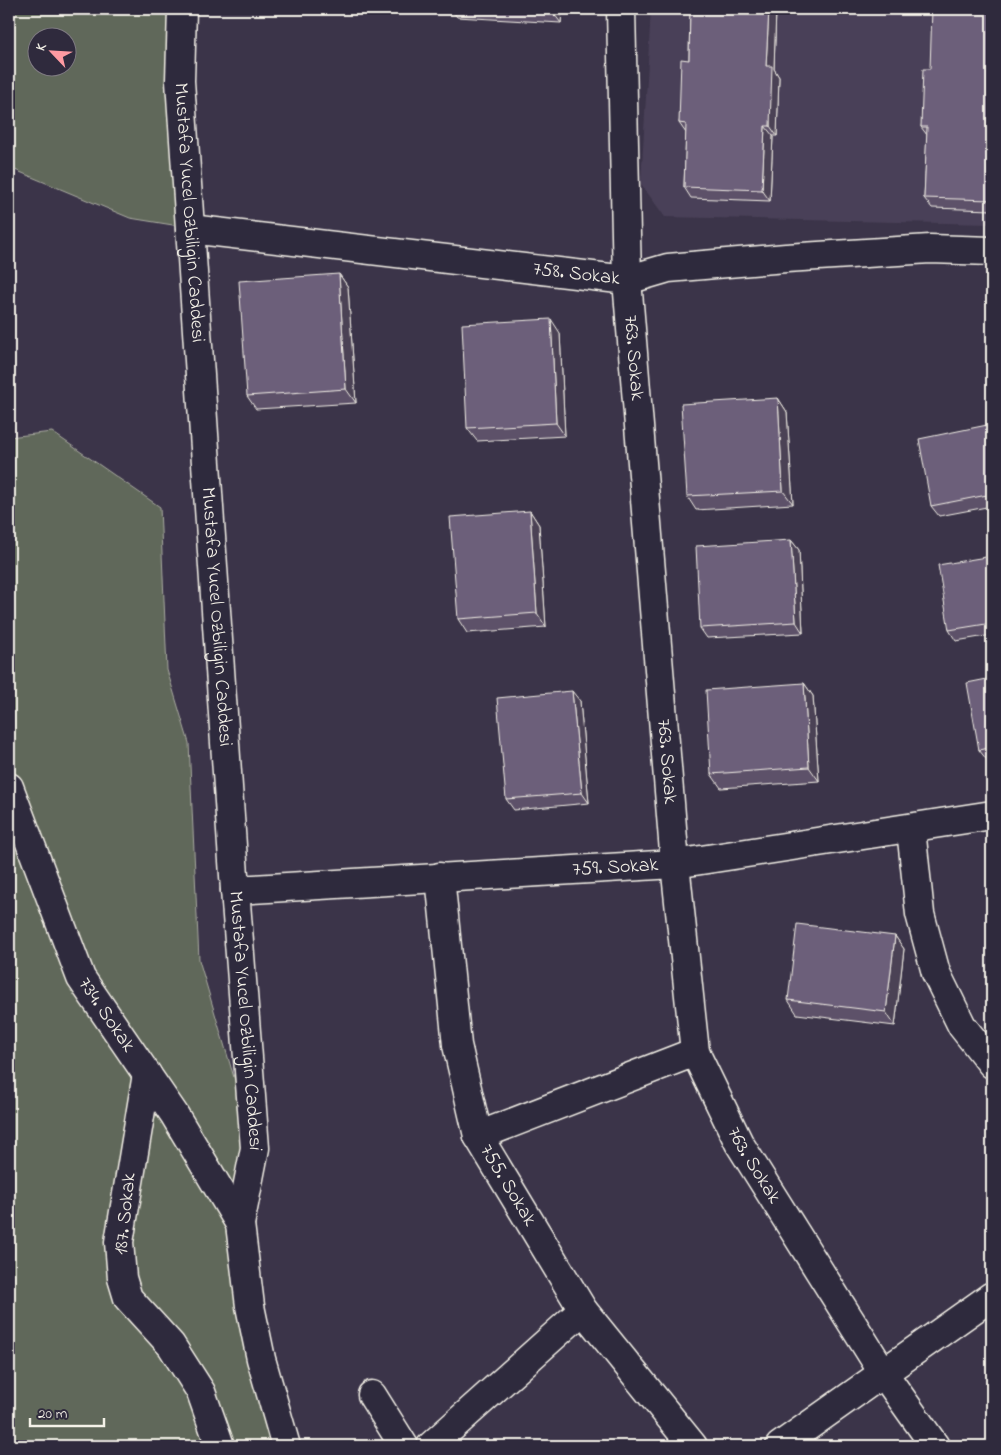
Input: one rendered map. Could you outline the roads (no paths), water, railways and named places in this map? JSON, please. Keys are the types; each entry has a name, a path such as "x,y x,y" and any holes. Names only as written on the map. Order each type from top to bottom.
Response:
{"street":[{"name":"Mustafa Yucel Ozbiligin Caddesi","path":"182,9 180,81 235,890 255,1148 240,1224"},
{"name":"763. Sokak","path":"621,9 627,280 675,864 695,1052 739,1143 884,1374 935,1446"},
{"name":"758. Sokak","path":"190,229 627,280 668,268 776,259 930,250 992,251"},
{"name":"734. Sokak","path":"9,787 81,978 174,1114 240,1224"},
{"name":"759. Sokak","path":"235,890 675,864 992,815"},
{"path":"911,828 920,914 936,973 962,1026 992,1064"},
{"name":"755. Sokak","path":"440,877 457,1045 478,1136 583,1310 693,1446"},
{"path":"478,1136 695,1052"},
{"name":"187. Sokak","path":"147,1074 119,1242 122,1278 128,1298 171,1345 201,1392 220,1446"},
{"path":"240,1224 250,1306 259,1350 286,1446"},
{"path":"780,1446 992,1296"},
{"path":"431,1446 583,1310"},
{"path":"372,1395 404,1446"}]}
